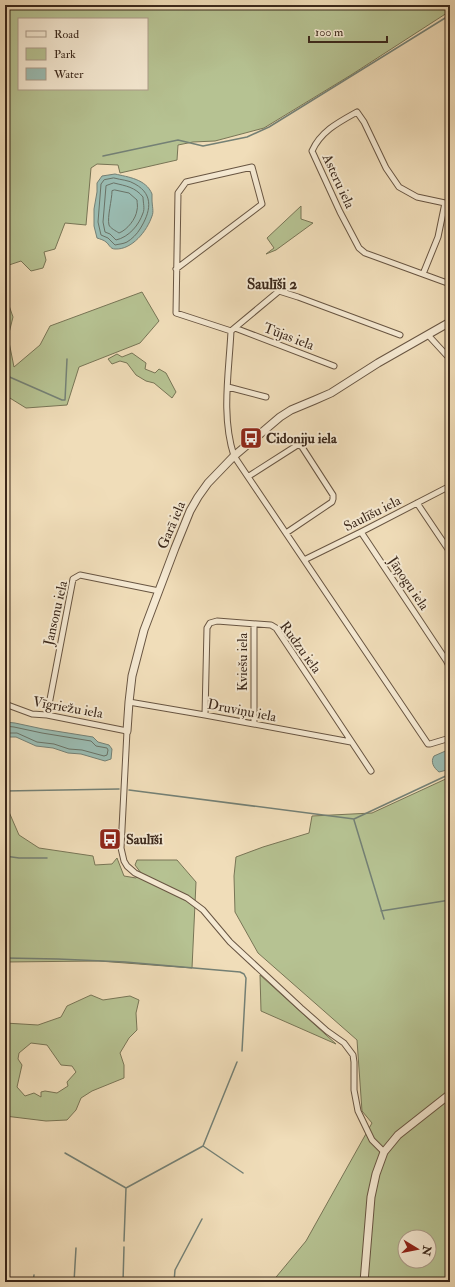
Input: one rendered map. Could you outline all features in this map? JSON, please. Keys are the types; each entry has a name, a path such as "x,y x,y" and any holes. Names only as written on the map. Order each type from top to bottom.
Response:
{"street":[{"name":"Asteru iela","path":"423,274 438,237 447,203 417,197 399,187 386,168 364,122 357,112 334,125 316,141 312,151 340,212 359,248 365,253 450,284"},
{"path":"176,269 262,204 252,167 186,182 178,193 176,269 176,313 233,330"},
{"path":"400,335 280,291 233,330 226,415 234,456 249,476 428,744 450,738"},
{"name":"Garā iela","path":"384,1152 372,1140 358,1111 354,1090 353,1055 344,1043 327,1031 301,1008 230,942 203,910 187,898 135,873 124,861 121,848 129,702 137,654 144,630 190,511 208,483 234,456 280,417 291,410 331,393 378,363 450,322"},
{"name":"Tūjas iela","path":"233,330 334,366"},
{"path":"428,335 450,359"},
{"path":"228,387 266,397"},
{"path":"249,476 299,445 333,495 334,499 332,502 286,533"},
{"name":"Saulīšu iela","path":"304,560 450,486"},
{"path":"417,503 450,552"},
{"name":"Jāņogu iela","path":"361,532 450,668"},
{"name":"Jansonu iela","path":"47,714 73,579 80,575 159,591"},
{"name":"Rudzu iela","path":"205,715 207,628 210,623 217,621 271,625 276,628 371,772"},
{"name":"Kviešu iela","path":"254,624 254,724"},
{"name":"Druviņu iela","path":"129,702 351,742"},
{"name":"Vīgriežu iela","path":"5,704 32,714 47,714 127,731"},
{"path":"364,1282 371,1197 376,1174 384,1152 398,1135 450,1094"}],"green space":[{"path":"5,5 450,5 450,11 351,75 264,128 215,141 193,142 178,145 177,160 120,173 118,165 97,164 91,168 86,225 65,223 55,249 44,252 46,260 43,268 31,271 21,261 9,265 5,269"},
{"path":"301,206 301,219 313,223 276,250 266,254 274,248 267,238"},
{"path":"142,292 159,321 140,343 79,367 67,405 26,408 5,395 5,294 13,317 8,337 14,367 40,345 50,326"},
{"path":"132,353 146,363 145,369 155,373 159,369 166,373 176,392 172,398 154,383 146,381 136,375 127,363 120,361 112,364 108,359 117,354 122,357"},
{"path":"450,777 450,1282 272,1282 306,1241 372,1123 362,1111 357,1040 258,953 235,912 234,876 236,857 309,833 312,816 372,813"},
{"path":"5,805 19,835 39,848 93,856 95,865 112,864 117,858 124,876 136,878 141,873 135,865 137,860 177,860 196,882 192,968 99,961 5,962"},
{"path":"260,975 336,1044 261,1011"},
{"path":"91,995 103,1000 130,996 139,1000 136,1013 137,1030 129,1038 120,1053 124,1065 124,1078 92,1091 81,1098 76,1110 67,1120 46,1121 5,1116 5,1023 38,1025 61,1017 67,1006","holes":["31,1043 47,1045 61,1065 72,1066 76,1072 67,1082 68,1086 57,1093 45,1091 41,1092 41,1097 34,1093 25,1096 17,1087 22,1065 18,1059 19,1053"]}],"water":[{"path":"115,174 125,176 146,185 152,194 153,214 143,233 133,243 121,248 113,249 107,243 97,238 94,226 94,209 97,183 102,176"},
{"path":"5,722 93,737 98,742 109,745 112,749 111,759 105,761 81,754 68,753 53,748 36,746 16,737 5,737"},
{"path":"450,749 450,769 439,772 433,765 432,760 434,756"}],"waterway":[{"path":"103,156 178,140 203,146 247,137 269,127 450,15"},
{"path":"5,375 65,400 67,359"},
{"path":"129,790 354,819 450,774"},
{"path":"5,791 119,789"},
{"path":"354,820 384,919"},
{"path":"5,856 19,858 47,858"},
{"path":"381,911 450,900"},
{"path":"5,958 125,962 240,972 244,974 246,978 242,1051"},
{"path":"126,1188 203,1146 237,1062"},
{"path":"203,1146 243,1173"},
{"path":"65,1153 126,1188 124,1241"},
{"path":"174,1282 175,1270 202,1219"},
{"path":"123,1282 124,1247"},
{"path":"74,1282 76,1248"},
{"path":"33,1282 34,1275"}],"place":[{"name":"Cidoniju iela","path":"251,438"},
{"name":"Saulīši","path":"110,839"}],"district":[{"name":"Saulīši 2","path":"272,284"}]}
